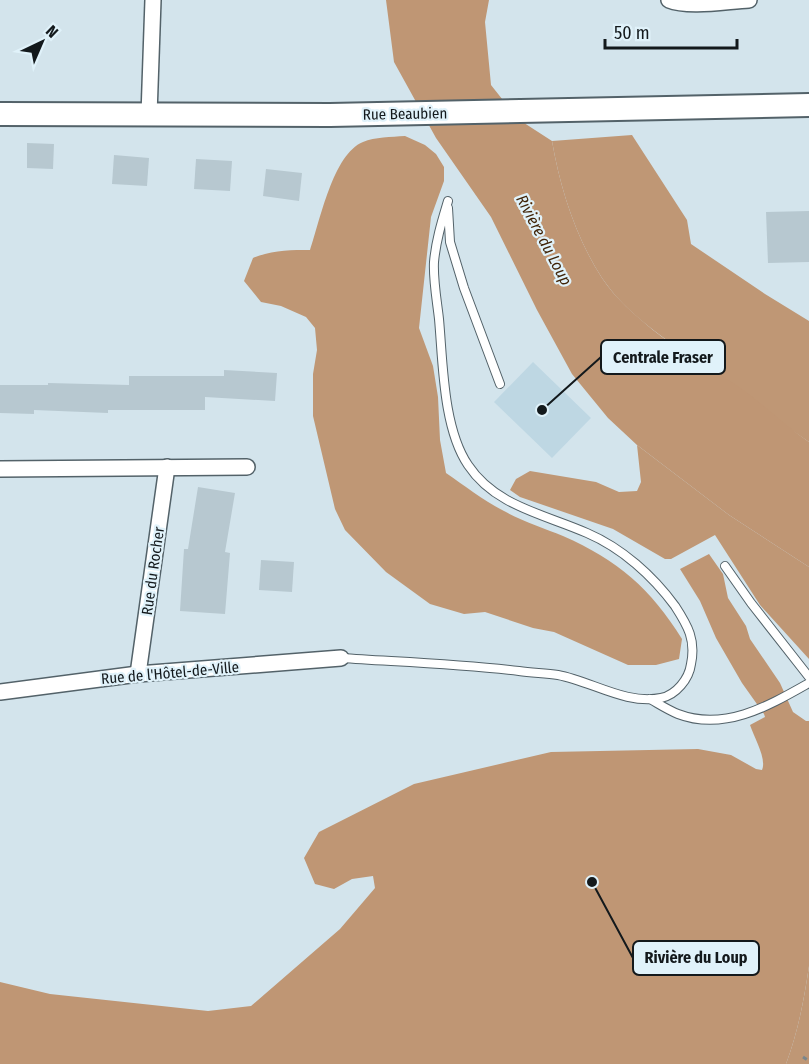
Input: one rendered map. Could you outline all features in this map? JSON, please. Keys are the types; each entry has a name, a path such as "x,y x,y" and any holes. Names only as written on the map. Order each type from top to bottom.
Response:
{"main road":[{"name":"Rue Beaubien","path":"0,114 330,115 809,105"}],"street":[{"path":"149,116 153,0"},
{"path":"669,0 698,3 749,0"},
{"name":"Rue du Rocher","path":"138,674 167,467"},
{"path":"0,469 247,467"},
{"name":"Rue de l'Hôtel-de-Ville","path":"0,692 138,674 341,658"}],"lane":[{"path":"341,658 476,666 559,676 632,698 660,699 671,695 690,672 694,652 688,626 668,597 648,575 616,548 589,533 500,498 481,482 467,465 456,444 445,378 434,265 438,234 448,201 450,242 464,288 500,384"},
{"path":"725,566 809,677"},
{"path":"648,698 679,714 696,719 731,717 761,709 809,683"}],"path":[{"path":"803,1057 809,1060"}],"shaded area":[{"path":"632,135 687,220 691,244 809,321 809,442 647,325 612,291 593,263 570,212 552,141"},
{"path":"405,136 425,145 436,154 444,167 444,181 431,217 419,328 433,366 438,397 440,440 446,473 497,507 583,545 617,566 658,605 682,639 679,659 656,665 628,665 554,632 533,628 485,612 464,614 430,604 386,572 345,530 335,509 313,416 313,374 317,350 315,328 306,317 281,306 261,302 244,281 253,258 288,250 310,250 329,190 343,160 353,149 373,139"},
{"path":"533,362 591,418 552,458 494,402"},
{"path":"637,445 729,515 809,567 809,659 760,605 715,535 671,559 665,559 613,529 520,497 510,490 516,479 530,471 596,482 619,492 637,491 641,482"},
{"path":"809,966 809,1064 786,1064 800,1016"}],"water":[{"name":"Rivière du Loup","path":"386,0 489,0 485,22 491,85 518,119 552,141 570,212 584,246 607,285 653,330 743,390 809,442 809,567 729,515 637,445 608,418 572,374 491,217 436,138 394,62"},
{"path":"709,554 723,574 728,598 746,626 750,639 780,683 793,712 809,721 809,966 800,1016 786,1064 0,1064 0,982 50,994 208,1011 251,1006 340,929 375,888 373,876 352,879 334,889 315,884 304,858 319,832 414,784 551,752 698,749 731,755 762,770 763,760 750,725 765,717 764,714 742,683 716,638 700,601 680,569"}],"building":[{"path":"27,143 54,144 53,169 27,168"},
{"path":"114,155 149,158 147,186 112,184"},
{"path":"196,159 232,161 230,191 194,189"},
{"path":"266,169 302,173 299,201 263,196"},
{"path":"809,211 809,262 768,263 766,212"},
{"path":"224,370 277,373 275,401 205,397 205,410 108,410 108,413 34,410 34,414 0,413 0,385 48,385 48,383 129,385 129,376 224,376"},
{"path":"198,487 235,493 225,552 230,553 225,614 180,611 184,549 188,549"},
{"path":"261,560 294,562 292,592 259,590"}],"place":[{"name":"Centrale Fraser","path":"542,410"},
{"name":"Rivière du Loup","path":"592,882"}]}
